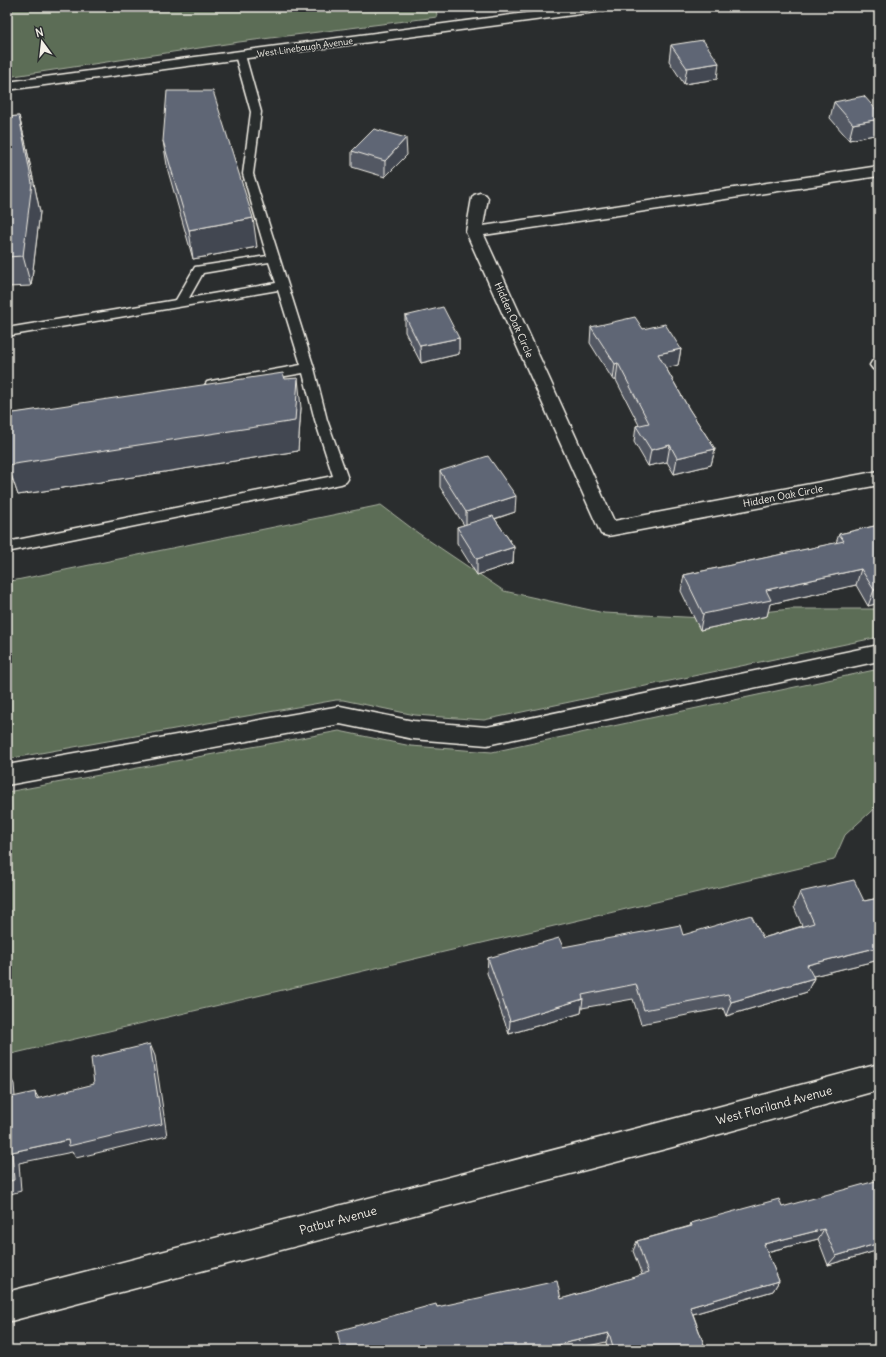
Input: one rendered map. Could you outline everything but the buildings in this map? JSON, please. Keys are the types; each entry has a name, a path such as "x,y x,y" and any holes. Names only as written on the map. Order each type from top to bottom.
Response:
{"street":[{"name":"West Linebaugh Avenue","path":"7,86 573,9 603,7"},
{"path":"480,198 474,232 879,171"},
{"name":"Hidden Oak Circle","path":"474,232 608,529 879,478"},
{"path":"7,776 340,715 413,730 487,736 879,653"},
{"name":"West Floriland Avenue","path":"669,1134 879,1077"},
{"name":"Patbur Avenue","path":"7,1307 669,1134"}],"lane":[{"path":"7,547 341,479 321,420 308,368 248,174 256,112 240,55"},
{"path":"180,303 199,270 274,258"},
{"path":"7,332 282,286"},
{"path":"200,386 308,368"}],"green space":[{"path":"7,7 436,7 437,17 239,42 7,77"},
{"path":"381,505 418,533 504,591 604,613 704,618 791,609 879,609 879,637 484,720 415,715 343,700 336,700 7,759 7,582"},
{"path":"879,669 879,804 845,835 834,860 7,1055 7,792 339,731 411,746 492,752"}]}
